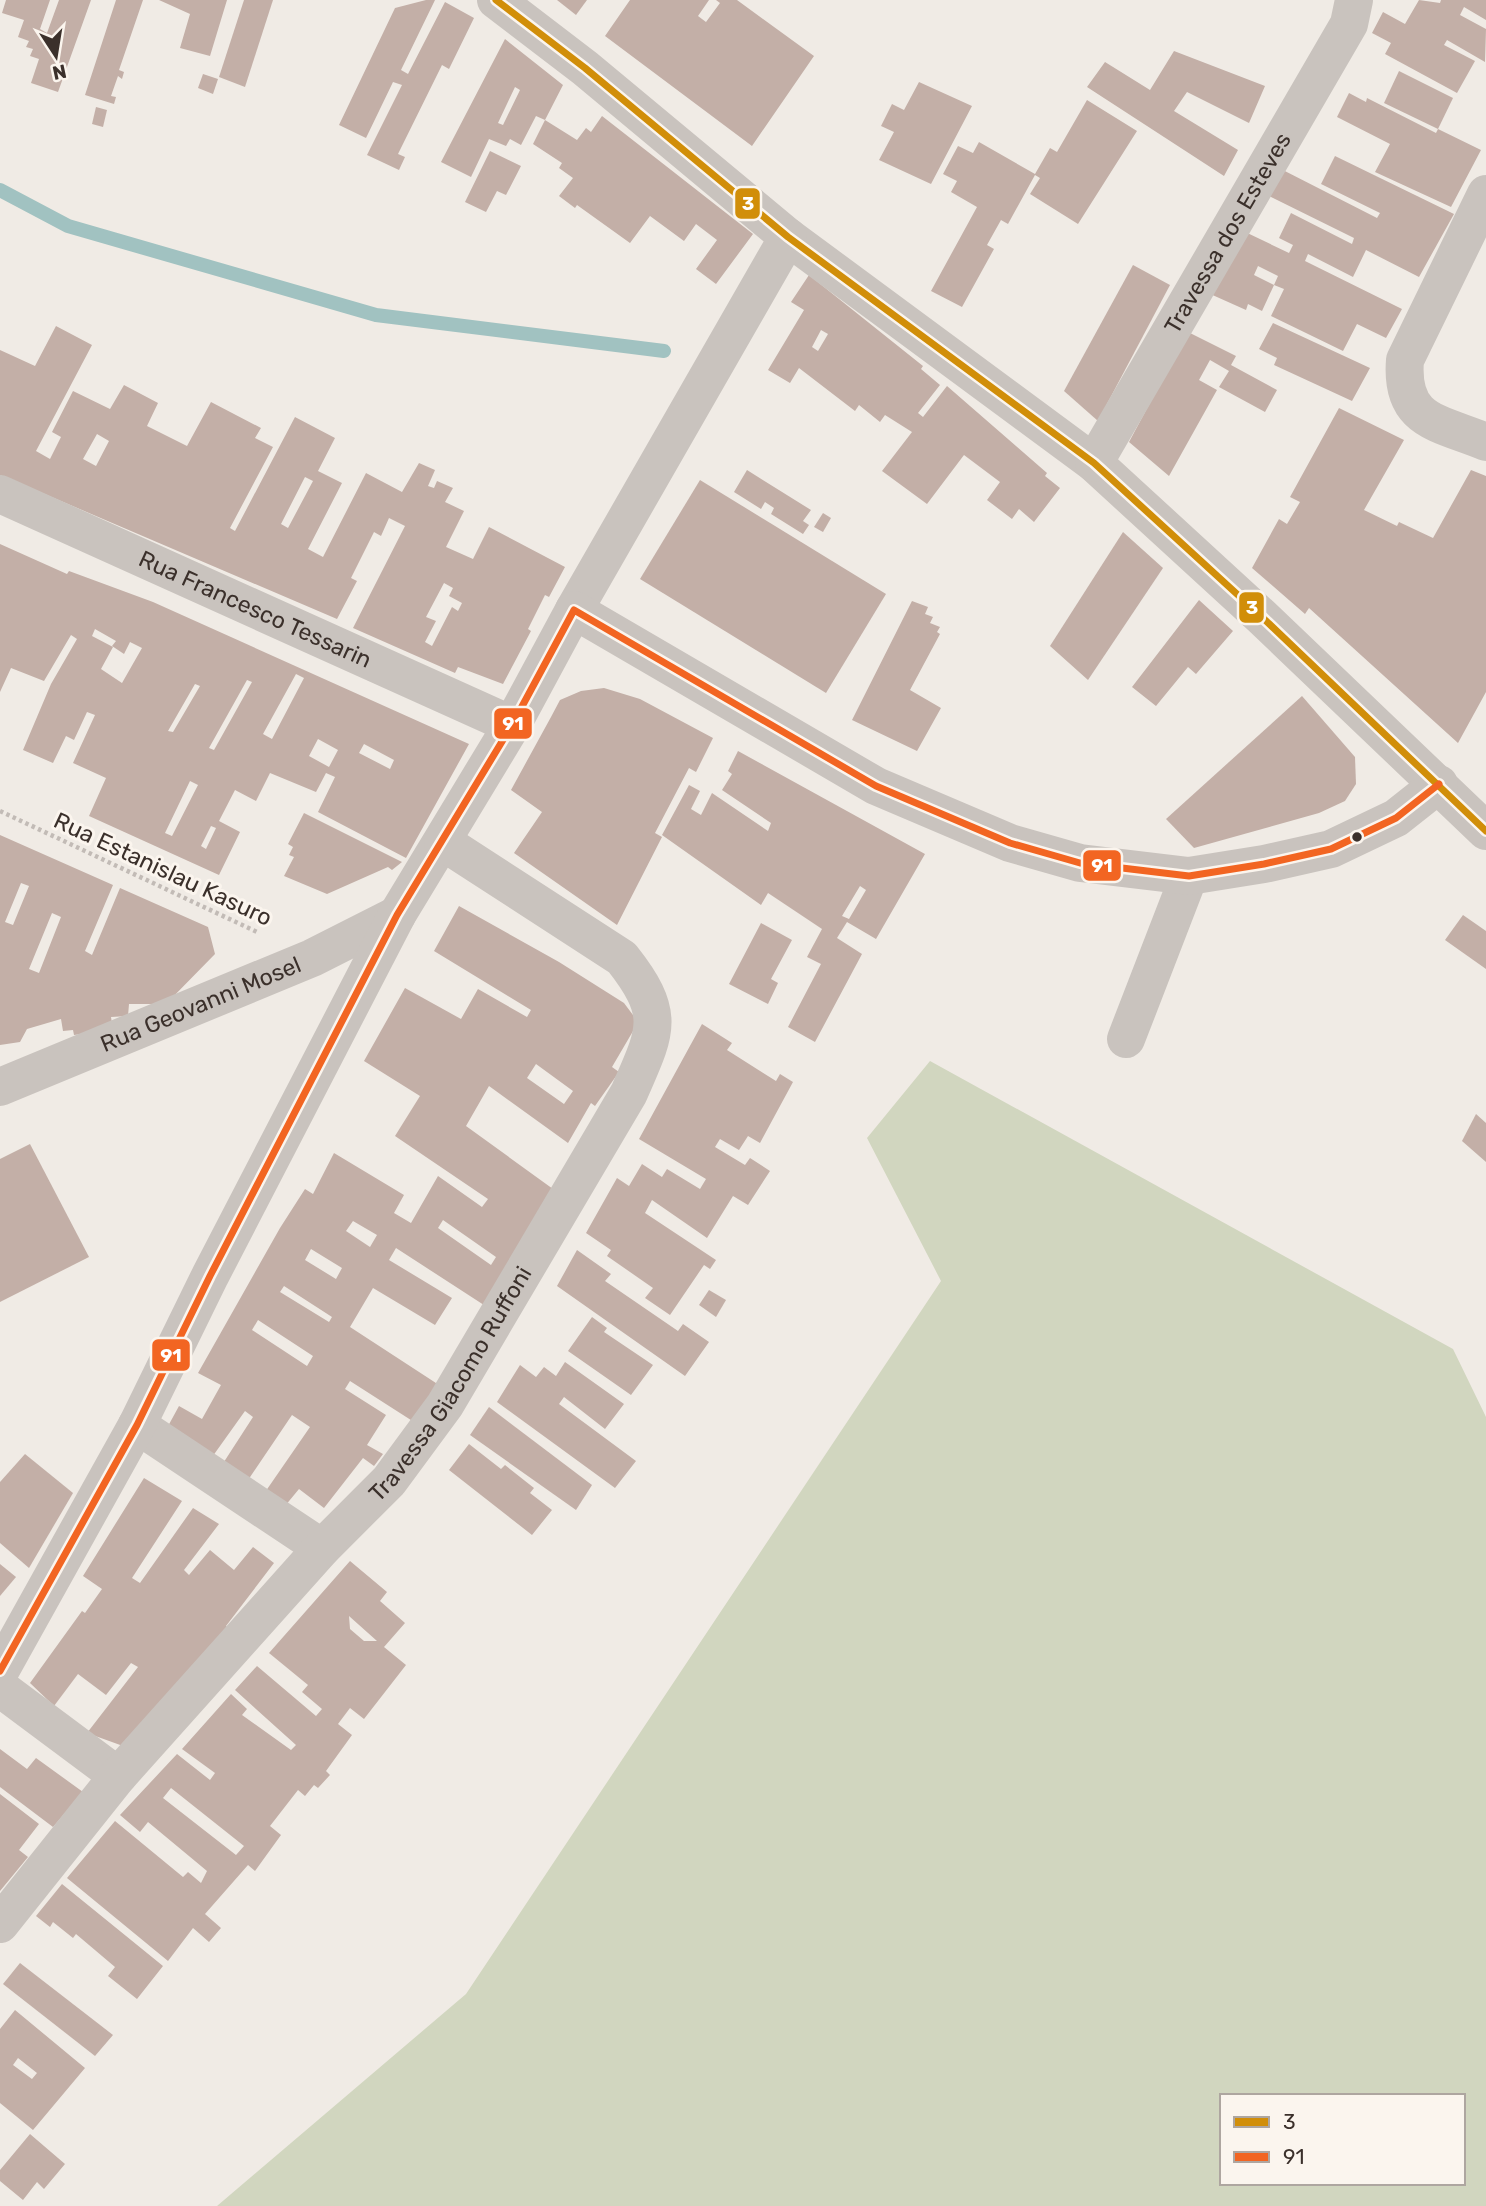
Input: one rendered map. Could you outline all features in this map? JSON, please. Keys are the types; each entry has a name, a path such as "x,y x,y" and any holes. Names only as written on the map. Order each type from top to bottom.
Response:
{"street":[{"path":"496,0 585,68 788,237 1094,463 1486,831"},
{"name":"Travessa dos Esteves","path":"1094,463 1349,24 1354,0"},
{"path":"1486,194 1405,360 1403,378 1411,405 1421,415 1486,442"},
{"path":"0,1671 137,1425 210,1276 397,915 512,725 574,610 788,237"},
{"name":"Rua Francesco Tessarin","path":"0,494 512,725"},
{"path":"574,610 876,786 1010,843 1080,863 1189,876 1331,849 1396,818 1439,784"},
{"name":"Travessa Giacomo Ruffoni","path":"0,1924 118,1776 322,1548 389,1481 445,1405 629,1093 651,1043 654,1012 641,982 622,958 443,842"},
{"path":"1126,1039 1189,876"},
{"name":"Rua Geovanni Mosel","path":"0,1087 312,958 397,915"},
{"path":"137,1425 322,1548"},
{"path":"0,1688 118,1776"}],"path":[{"name":"Rua Estanislau Kasuro","path":"0,811 312,958"}],"green space":[{"path":"930,1061 1453,1349 1486,1417 1486,2206 217,2206 466,1994 941,1281 867,1138"}],"building":[{"path":"6,0 50,0 40,29 47,33 59,0 91,0 58,92 31,83 39,59 30,56 33,49 26,47 29,41 18,37 24,20 2,13"},
{"path":"116,0 143,0 119,70 124,72 122,79 118,76 111,96 116,97 114,104 85,95"},
{"path":"159,0 227,0 210,56 180,48 190,14"},
{"path":"244,0 273,0 245,87 219,77"},
{"path":"435,0 401,70 408,74 445,2 474,18 449,69 442,65 398,154 405,157 399,170 367,155 402,85 393,82 366,138 339,125 395,8"},
{"path":"557,0 587,0 576,15"},
{"path":"630,0 709,0 698,16 706,22 720,3 716,0 737,0 814,56 752,146 605,36"},
{"path":"1419,0 1440,3 1441,0 1486,0 1486,20 1464,7 1460,15 1486,29 1485,62 1447,40 1444,45 1475,61 1457,93 1385,54 1391,43 1372,33 1383,12 1405,24"},
{"path":"505,39 563,85 545,120 536,116 521,145 510,139 506,146 489,139 471,177 441,162","holes":["515,87 520,90 503,125 498,123"]},
{"path":"1174,51 1265,86 1249,123 1187,92 1174,111 1238,150 1224,176 1087,87 1105,62 1150,90"},
{"path":"1399,71 1453,98 1438,129 1384,103"},
{"path":"203,74 218,79 213,94 198,88"},
{"path":"919,82 972,106 931,184 879,160 894,132 881,126 892,104 904,110"},
{"path":"1349,93 1366,102 1367,98 1436,133 1438,129 1481,150 1451,207 1375,172 1390,144 1337,117"},
{"path":"1087,100 1137,131 1078,224 1030,194 1040,178 1035,175 1008,224 1001,220 987,245 994,249 962,307 931,291 977,207 951,192 957,181 943,174 958,146 973,153 979,142 1035,174 1050,148 1057,152"},
{"path":"96,107 107,110 103,127 92,124"},
{"path":"602,116 753,234 716,284 696,269 717,240 696,224 684,241 650,216 630,243 577,205 575,208 559,196 573,178 559,168 562,163 533,144 545,120 577,140 586,128 591,132"},
{"path":"490,151 521,166 506,195 497,191 486,212 465,202"},
{"path":"1335,156 1454,214 1419,277 1366,250 1353,277 1308,254 1305,261 1402,309 1386,338 1357,324 1343,351 1271,316 1284,289 1274,285 1262,311 1248,304 1246,310 1208,293 1241,230 1289,253 1293,245 1279,238 1291,213 1352,244 1354,238 1261,192 1275,166 1377,218 1380,213 1321,184","holes":["1258,266 1278,276 1274,285 1254,275"]},
{"path":"1133,265 1170,285 1098,421 1064,391"},
{"path":"809,275 923,366 921,369 940,385 918,413 923,417 947,386 1047,473 1045,476 1060,488 1034,522 1019,509 1012,519 987,500 1000,482 964,455 927,504 882,471 912,432 885,415 880,422 859,405 855,411 799,368 790,383 768,370 804,310 791,302","holes":["821,330 828,334 818,351 812,347"]},
{"path":"1273,323 1370,368 1352,401 1274,365 1277,358 1259,349"},
{"path":"56,326 92,345 36,451 50,459 61,437 52,432 73,391 110,409 124,385 158,403 147,426 187,446 211,402 261,428 255,438 273,447 230,528 235,531 295,417 335,438 318,471 342,483 308,549 323,557 366,473 402,492 419,463 435,470 428,486 434,488 437,481 453,488 445,502 464,511 446,547 473,559 489,527 565,567 549,597 545,595 528,629 531,631 503,684 458,667 455,673 353,628 405,526 389,518 381,536 374,532 351,578 357,581 337,619 0,475 0,350 35,366","holes":["97,434 109,441 96,466 83,459","305,477 313,481 288,528 281,524","444,583 453,588 449,596 462,603 458,611 452,607 432,646 425,642 436,621 426,617"]},
{"path":"1188,332 1236,356 1231,365 1277,390 1265,412 1219,387 1229,371 1210,360 1199,380 1217,390 1169,476 1129,442"},
{"path":"1339,408 1404,440 1364,510 1397,526 1399,522 1433,538 1471,470 1486,476 1486,692 1458,743 1309,608 1305,614 1252,568 1279,519 1287,524 1300,502 1290,497"},
{"path":"747,470 811,510 803,521 809,525 803,534 771,514 774,508 765,502 761,509 734,492"},
{"path":"700,480 886,594 826,693 640,579"},
{"path":"823,513 831,518 823,532 814,527"},
{"path":"1123,532 1163,568 1088,680 1050,646"},
{"path":"0,544 67,574 69,571 153,602 469,744 406,858 318,812 335,777 326,773 316,792 270,773 256,801 235,790 219,821 240,832 219,875 89,816 106,778 73,763 95,715 87,712 74,740 66,736 53,763 23,750 51,684 77,639 71,635 44,681 11,668 0,692","holes":["95,629 116,641 112,646 124,654 130,642 142,648 122,683 101,669 113,647 92,636","296,674 304,678 272,739 263,734","247,680 252,682 214,750 209,748","195,684 200,686 173,732 168,731","318,739 338,750 329,767 309,756","364,744 394,760 390,769 359,753","190,781 198,785 172,836 165,833","211,826 216,828 206,849 201,846"]},
{"path":"1199,600 1233,631 1196,674 1188,667 1156,706 1132,687"},
{"path":"912,601 928,607 925,614 933,617 930,623 940,627 937,632 940,634 910,690 941,708 917,751 852,720"},
{"path":"604,688 640,699 713,738 696,772 689,768 655,833 662,837 617,925 514,853 542,812 511,790 560,700 581,691"},
{"path":"1302,696 1355,757 1356,784 1345,801 1319,813 1194,848 1166,819"},
{"path":"738,751 925,854 876,939 847,922 837,938 862,954 815,1042 788,1027 821,964 807,957 822,929 768,893 761,905 662,835 689,785 700,791 691,809 701,815 712,793 768,831 771,823 722,790 732,774 728,771","holes":["860,886 866,890 849,919 842,916"]},
{"path":"304,813 402,862 392,870 388,867 327,894 284,876 294,857 289,855 293,847 288,844"},
{"path":"0,835 113,885 85,951 92,955 120,888 208,927 215,954 166,1004 129,1004 128,1016 111,1017 113,1030 74,1035 73,1030 63,1031 61,1019 27,1029 20,1042 0,1045","holes":["21,883 29,886 13,925 5,922","52,913 61,917 39,973 29,969"]},
{"path":"459,906 559,962 624,1003 636,1019 636,1026 612,1067 619,1072 595,1106 591,1103 568,1143 489,1086 466,1126 553,1189 487,1307 396,1248 389,1260 452,1298 435,1325 373,1288 350,1327 439,1385 414,1422 350,1381 345,1389 386,1415 367,1445 383,1454 374,1466 363,1458 324,1508 299,1489 280,1512 261,1498 310,1427 292,1415 244,1486 220,1468 253,1417 245,1411 210,1460 167,1428 179,1406 202,1419 221,1385 198,1373 280,1228 305,1189 313,1194 334,1153 404,1195 394,1213 411,1223 438,1176 482,1207 488,1199 395,1136 420,1096 364,1061 405,988 461,1019 478,989 527,1017 531,1010 434,951","holes":["536,1064 573,1091 564,1104 527,1078","443,1220 496,1257 491,1265 438,1228","353,1221 377,1235 370,1247 346,1231","311,1249 342,1268 336,1279 305,1260","284,1286 332,1317 329,1322 280,1292","258,1320 313,1356 307,1366 252,1330"]},
{"path":"1463,915 1486,931 1486,969 1445,940"},
{"path":"761,923 792,940 771,979 778,983 768,1004 729,984"},
{"path":"702,1024 732,1043 727,1050 776,1081 780,1074 793,1082 760,1143 748,1136 739,1150 720,1139 715,1147 745,1165 750,1158 770,1171 748,1205 733,1196 707,1238 652,1200 645,1213 716,1260 710,1269 704,1265 670,1315 645,1298 653,1288 607,1256 611,1250 586,1233 617,1178 629,1186 642,1164 662,1177 667,1169 700,1189 706,1179 639,1139"},
{"path":"1476,1114 1486,1123 1486,1162 1462,1141"},
{"path":"30,1144 89,1257 0,1302 0,1159"},
{"path":"577,1250 611,1274 605,1281 678,1331 683,1324 709,1342 685,1376 557,1286"},
{"path":"709,1290 726,1300 716,1317 699,1305"},
{"path":"592,1317 607,1328 604,1332 653,1365 631,1395 568,1351"},
{"path":"565,1362 624,1404 605,1429 564,1397 559,1404 636,1461 615,1488 497,1402 520,1365 536,1377 544,1367 556,1376"},
{"path":"489,1407 592,1485 576,1510 470,1435"},
{"path":"469,1444 501,1469 505,1465 534,1488 530,1493 552,1510 532,1535 449,1470"},
{"path":"25,1454 73,1493 29,1568 0,1543 0,1482"},
{"path":"144,1478 182,1501 132,1578 140,1583 193,1508 219,1524 184,1570 189,1575 210,1550 234,1570 253,1547 274,1563 226,1626 229,1629 123,1746 87,1733 138,1667 131,1663 106,1695 78,1674 54,1706 30,1683 82,1611 85,1613 102,1589 83,1576"},
{"path":"350,1561 387,1592 380,1601 405,1623 384,1647 406,1665 364,1719 350,1708 338,1724 352,1735 326,1771 330,1775 318,1788 314,1785 305,1796 298,1790 270,1826 281,1835 255,1871 248,1865 205,1914 221,1928 209,1942 193,1928 168,1961 67,1878 115,1821 183,1877 188,1872 201,1883 207,1871 148,1822 140,1832 120,1815 177,1754 210,1780 215,1773 182,1749 231,1694 247,1709 242,1715 291,1750 296,1745 235,1690 257,1666 316,1716 322,1709 302,1692 308,1685 269,1653","holes":["349,1616 377,1641 364,1641 350,1629","171,1788 244,1846 236,1855 163,1798"]},
{"path":"0,1564 16,1577 0,1596"},
{"path":"0,1749 27,1769 36,1758 83,1792 53,1827 0,1787"},
{"path":"0,1794 39,1824 19,1850 28,1857 0,1891"},
{"path":"62,1884 163,1966 137,1999 108,1976 115,1967 76,1934 73,1938 53,1922 50,1927 36,1916"},
{"path":"20,1963 113,2035 95,2056 3,1984"},
{"path":"15,2010 85,2068 33,2130 0,2103 0,2029","holes":["18,2058 37,2073 32,2079 13,2065"]},
{"path":"30,2134 65,2164 44,2189 37,2182 23,2200 0,2181 0,2170"}],"waterway":[{"path":"0,190 68,226 376,315 664,351"}],"transit line":[{"name":"3","path":"496,0 585,68 788,237 1094,463 1262,617 1486,831"},
{"name":"91","path":"0,1671 137,1425 210,1276 397,915 512,725 574,610 876,786 1010,843 1080,863 1189,876 1264,864 1331,849 1396,818 1439,784"}]}
